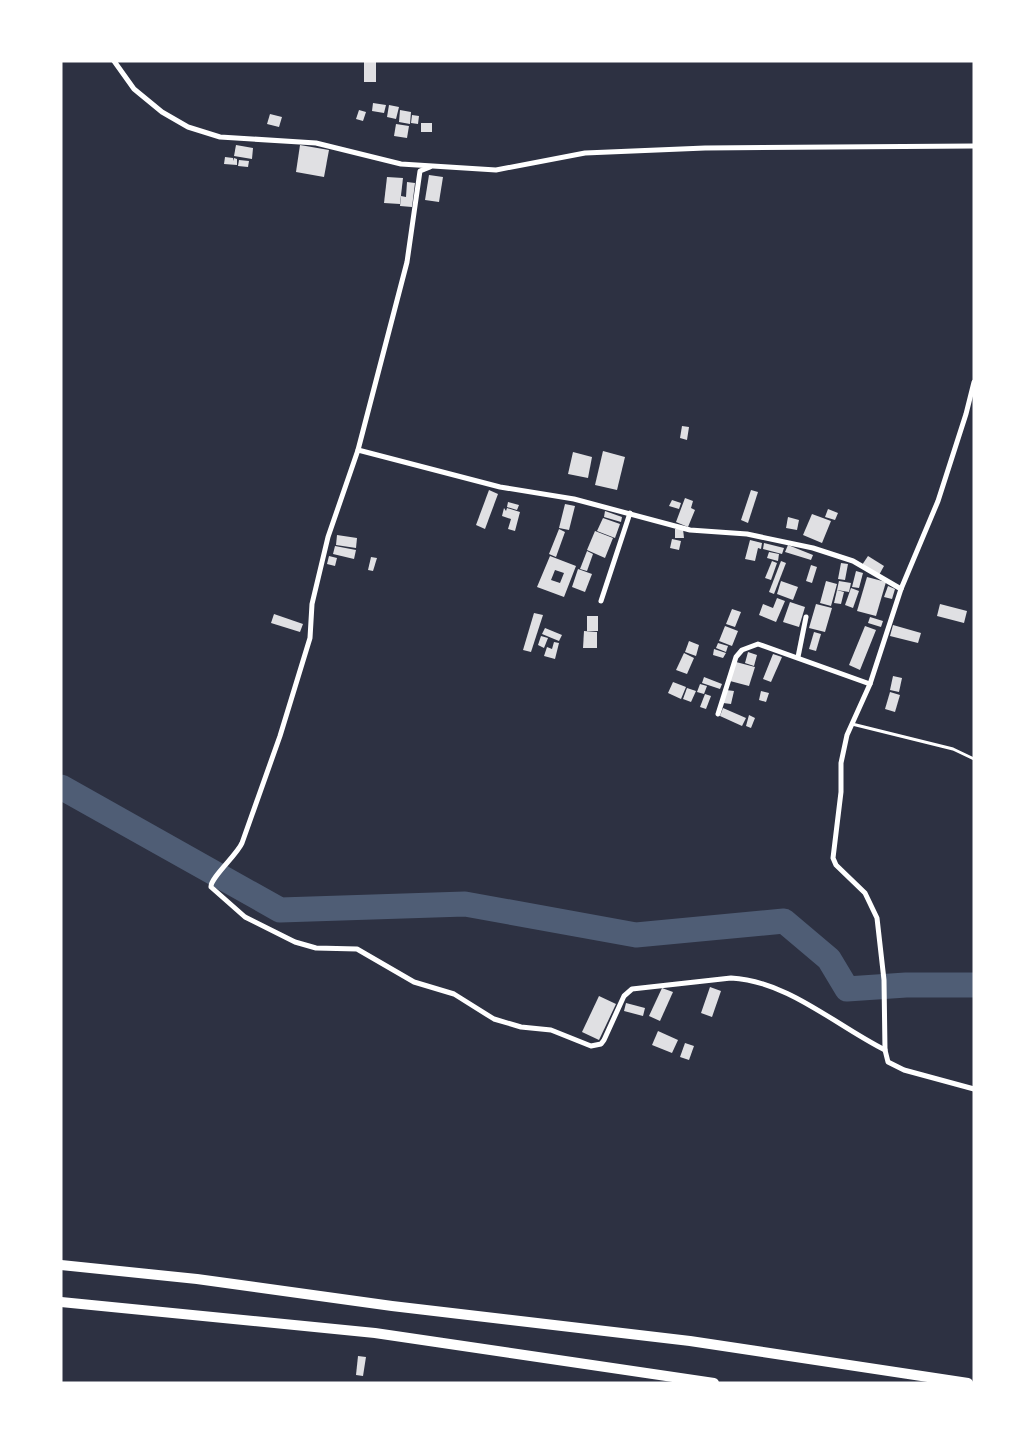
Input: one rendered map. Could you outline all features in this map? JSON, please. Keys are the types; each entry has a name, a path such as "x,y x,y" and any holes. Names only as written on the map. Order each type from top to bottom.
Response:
{"highway":[{"path":"61,1265 197,1279 392,1306 690,1341 968,1383"},
{"path":"61,1302 375,1333 714,1383"}],"street":[{"path":"114,61 134,89 162,112 188,128 220,137 316,143 401,164 430,167 496,170 585,153 704,148 974,146"},
{"path":"430,167 420,171 407,262 358,450 328,537 312,604 310,638 280,736 250,823 234,858 210,884 212,890 237,911 263,928 295,942 316,948 357,949 414,982 454,994 494,1019 521,1027 551,1030 591,1046 596,1046 604,1040 624,996 632,989 743,978 776,988 884,1050"},
{"path":"974,382 966,414 938,501 901,589 870,684 843,749 833,858 836,865 859,885 873,906 877,918 884,980 884,1050 888,1062 893,1066 974,1089"},
{"path":"358,450 500,486 574,499 690,530 747,534 812,548 853,561 901,589"},
{"path":"600,601 630,514"},
{"path":"798,657 806,617"},
{"path":"718,714 736,657 742,650 758,644 870,684"}],"lane":[{"path":"852,724 952,749 974,758"}],"building":[{"path":"364,61 376,61 376,82 364,82"},
{"path":"373,103 386,105 384,113 372,111"},
{"path":"389,105 399,107 396,119 387,117"},
{"path":"359,110 366,112 363,121 356,119"},
{"path":"400,110 411,112 410,124 399,122"},
{"path":"270,114 282,117 279,127 267,124"},
{"path":"412,115 419,116 418,124 411,123"},
{"path":"421,123 432,123 432,132 421,132"},
{"path":"396,124 409,126 407,138 394,136"},
{"path":"236,145 253,148 252,159 234,156"},
{"path":"300,145 329,150 324,177 296,172"},
{"path":"225,157 233,158 233,161 234,158 237,159 237,165 224,164"},
{"path":"239,160 249,161 248,167 238,166"},
{"path":"429,175 443,177 439,202 425,200"},
{"path":"387,177 403,178 400,204 384,203"},
{"path":"407,182 415,183 412,207 400,206 401,196 406,197"},
{"path":"682,426 689,427 687,440 680,438"},
{"path":"603,451 625,457 617,490 595,485"},
{"path":"573,452 592,457 588,478 568,474"},
{"path":"489,490 498,494 485,529 476,525"},
{"path":"751,490 758,492 748,523 741,520"},
{"path":"685,498 693,501 691,508 695,510 688,527 676,522"},
{"path":"672,500 681,503 679,509 669,506"},
{"path":"508,502 519,505 517,510 507,507"},
{"path":"565,504 575,506 569,530 559,528"},
{"path":"504,508 506,511 507,508 520,512 515,531 508,529 511,519 502,516"},
{"path":"828,509 838,513 835,520 825,517"},
{"path":"605,511 622,517 621,522 604,517"},
{"path":"812,514 831,521 822,543 803,535"},
{"path":"788,517 799,520 797,530 786,528"},
{"path":"603,518 620,524 615,538 597,531"},
{"path":"559,529 565,532 556,557 549,554"},
{"path":"675,529 683,529 684,538 675,538"},
{"path":"595,531 613,538 605,558 587,550"},
{"path":"337,535 357,538 356,548 336,545"},
{"path":"672,539 681,541 679,550 670,548"},
{"path":"750,540 762,543 761,549 758,548 755,561 745,559"},
{"path":"764,543 784,548 782,554 763,549"},
{"path":"788,545 813,555 811,560 785,552"},
{"path":"335,546 356,550 354,559 333,554"},
{"path":"587,551 593,554 587,571 580,569"},
{"path":"769,552 779,554 778,561 767,558"},
{"path":"329,556 337,558 335,566 327,564"},
{"path":"550,556 576,566 564,597 537,587","holes":["555,570 564,573 560,583 551,580"]},
{"path":"868,556 884,566 879,575 862,565"},
{"path":"371,557 377,558 373,571 368,570"},
{"path":"772,561 777,563 771,580 765,578"},
{"path":"781,561 786,563 774,594 769,592"},
{"path":"841,563 848,564 845,580 838,579"},
{"path":"811,565 817,567 812,583 806,581"},
{"path":"578,569 592,574 585,592 572,587"},
{"path":"856,571 863,573 859,588 852,587"},
{"path":"867,577 886,582 876,616 857,611"},
{"path":"781,581 798,587 793,600 777,594"},
{"path":"826,581 837,584 831,606 820,603"},
{"path":"839,581 851,583 849,592 837,590"},
{"path":"888,586 895,589 892,599 884,597"},
{"path":"851,588 859,591 853,608 845,605"},
{"path":"837,590 844,592 841,604 834,603"},
{"path":"777,598 785,601 776,622 759,615 763,604 773,608"},
{"path":"790,602 805,607 799,627 783,622"},
{"path":"816,604 832,608 825,632 809,628"},
{"path":"940,604 967,611 964,623 937,616"},
{"path":"732,609 741,612 735,627 726,624"},
{"path":"534,613 543,615 531,652 523,650"},
{"path":"274,614 303,624 300,632 271,623"},
{"path":"587,616 598,616 598,631 587,631"},
{"path":"870,617 883,621 881,627 868,623"},
{"path":"893,625 921,633 918,643 890,636"},
{"path":"725,626 738,631 732,646 719,641"},
{"path":"865,626 876,630 860,670 849,665"},
{"path":"545,628 562,635 559,641 542,634"},
{"path":"584,631 597,632 597,648 583,648"},
{"path":"814,632 821,634 816,651 809,649"},
{"path":"541,636 548,638 544,648 538,645"},
{"path":"689,641 699,645 696,656 685,652"},
{"path":"554,642 559,643 555,659 544,656 547,647 552,649"},
{"path":"718,643 728,646 726,652 716,648"},
{"path":"714,649 726,653 723,658 713,655"},
{"path":"748,652 757,655 754,666 745,663"},
{"path":"684,653 694,658 687,674 676,670"},
{"path":"773,654 782,657 771,682 763,679"},
{"path":"736,662 755,667 749,686 730,681"},
{"path":"893,676 902,678 899,692 890,690"},
{"path":"704,677 722,684 720,689 702,683"},
{"path":"673,682 686,687 681,699 668,693"},
{"path":"700,684 707,686 704,694 697,692"},
{"path":"687,688 696,691 691,702 683,699"},
{"path":"726,690 734,691 731,704 723,703"},
{"path":"761,691 769,693 766,702 759,700"},
{"path":"890,692 900,695 895,712 885,709"},
{"path":"705,694 711,696 706,709 700,707"},
{"path":"723,708 746,718 742,726 720,716"},
{"path":"749,715 755,718 751,728 746,726"},
{"path":"710,987 721,991 712,1017 701,1013"},
{"path":"662,988 673,992 660,1021 649,1016"},
{"path":"599,996 616,1004 599,1040 582,1032"},
{"path":"626,1003 645,1008 643,1016 624,1011"},
{"path":"658,1031 678,1040 672,1053 652,1045"},
{"path":"685,1043 694,1046 689,1060 680,1057"},
{"path":"358,1356 366,1357 363,1376 356,1375"}],"waterway":[{"path":"61,787 280,910 465,904 636,935 784,921 829,959 847,989 906,985 974,985"}]}
